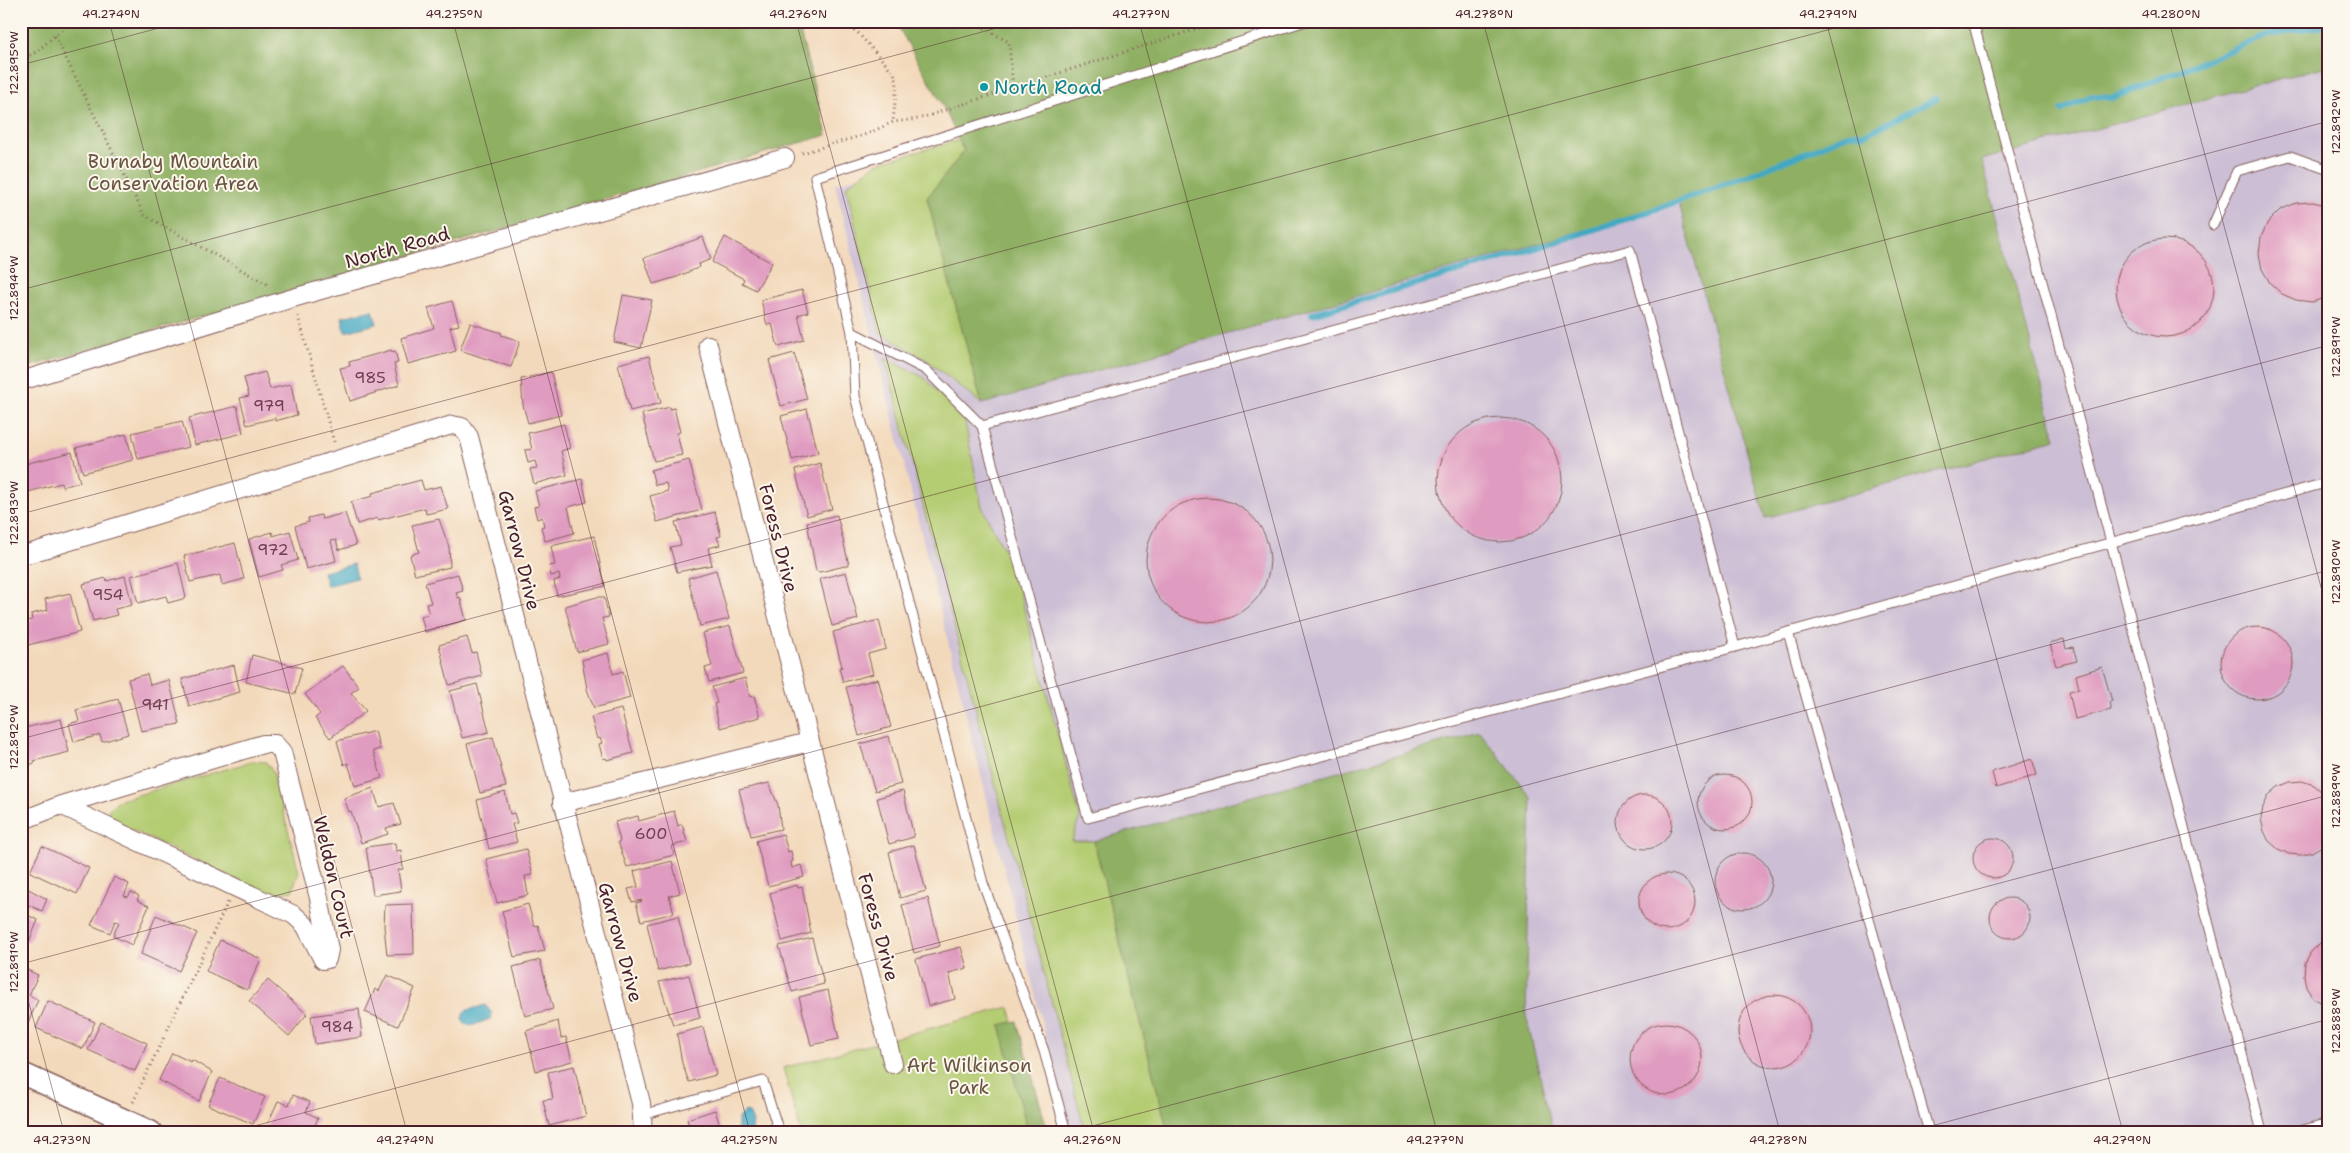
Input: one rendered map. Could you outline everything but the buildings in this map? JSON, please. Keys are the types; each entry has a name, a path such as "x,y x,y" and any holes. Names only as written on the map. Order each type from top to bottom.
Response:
{"street":[{"name":"North Road","path":"21,380 293,298 785,158"},
{"name":"Foress Drive","path":"708,345 893,1064"},
{"name":"Garrow Drive","path":"21,556 452,425 462,427 469,437 641,1104 642,1123"},
{"path":"562,803 809,742"},
{"name":"Weldon Court","path":"21,821 62,805 263,744 275,744 282,752 319,898 329,950 327,960 323,960 305,925 294,915 62,805"},
{"path":"21,1073 151,1132"}],"lane":[{"path":"1066,1132 1044,1051 983,883 856,396 852,332 815,177 1306,21"},
{"path":"1973,21 2111,542 2262,1132"},
{"path":"2213,225 2237,170 2290,156 2329,170"},
{"path":"982,426 1630,250 1735,647"},
{"path":"852,332 926,370 982,426 1088,818 1735,647 2329,482"},
{"path":"1788,632 1929,1132"},
{"path":"642,1123 763,1080 779,1132"},
{"path":"2296,1132 2329,1123"}],"path":[{"path":"21,60 36,52 72,21"},
{"path":"836,21 858,33 894,73 897,82 893,122"},
{"path":"978,21 980,26 1009,42 1013,88"},
{"path":"785,158 867,134 893,122 918,119 1221,21"},
{"path":"55,36 144,215 293,298 339,459"},
{"path":"124,1120 234,888"}],"shaded area":[{"path":"1341,21 2329,21 2329,1132 1069,1132 835,184"}],"green space":[{"name":"Burnaby Mountain Conservation Area","path":"21,21 797,21 827,135 21,369"},
{"path":"895,21 2329,21 2329,72 2323,67 1982,160 2056,439 1765,518 1679,203 982,404 927,198 964,151 941,102"},
{"path":"959,140 964,152 927,198 982,404 925,359 880,332 846,186 877,163"},
{"path":"885,358 925,378 965,422 982,507 1013,567 1080,816 1072,841 1094,841 1168,1132 1085,1132"},
{"path":"1480,732 1531,797 1526,1016 1553,1132 1168,1132 1094,841"},
{"path":"254,761 266,762 273,772 299,872 292,891 269,895 113,821 108,810 117,801"},
{"name":"Art Wilkinson Park","path":"1009,1007 1044,1132 801,1132 783,1068"},
{"path":"1017,1021 1048,1132 1028,1132 1000,1025"}],"water":[{"path":"373,310 377,324 345,332 342,317"},
{"path":"354,564 357,578 327,586 323,572"},
{"path":"485,1005 492,1013 490,1019 471,1026 465,1024 462,1018 465,1011"},
{"path":"744,1112 749,1113 753,1122 752,1132 736,1132 738,1118"}],"waterway":[{"path":"2062,110 2092,96 2112,98 2268,35 2329,24"},
{"path":"1312,314 1517,254 1652,210 1786,161 1852,133 1864,135 1937,98"}],"place":[{"name":"North Road","path":"984,87"}]}
